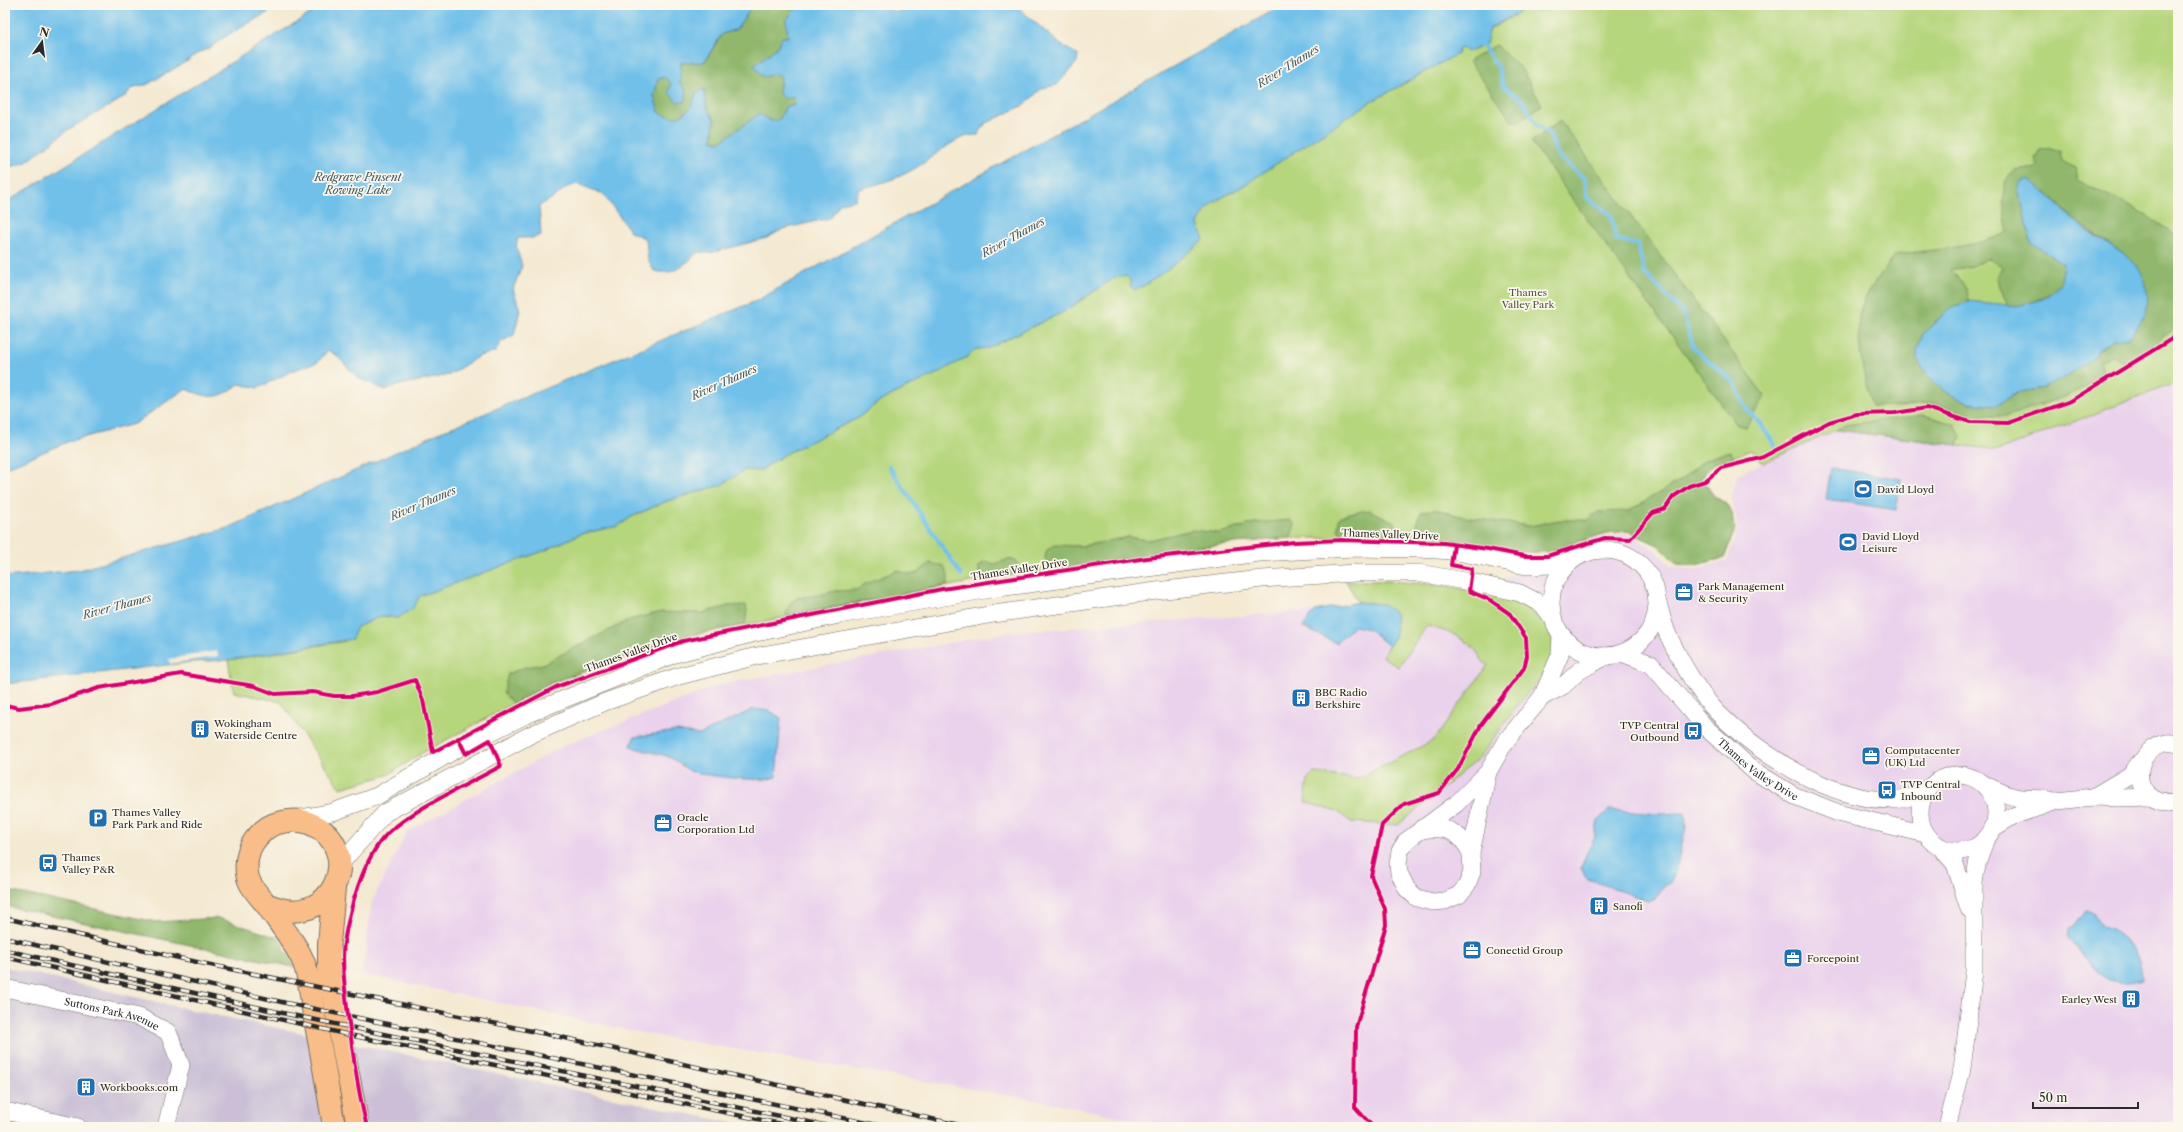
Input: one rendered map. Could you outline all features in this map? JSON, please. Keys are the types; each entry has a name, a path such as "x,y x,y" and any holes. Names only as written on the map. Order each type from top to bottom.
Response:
{"main road":[{"path":"334,1127 305,965 266,904 251,885 246,861 252,844 263,831 274,824 291,820 309,823 318,827 329,837 336,850 339,865 334,888 329,944 329,972 358,1127"},
{"path":"266,904 279,910 299,912 313,908 326,898 334,888"}],"street":[{"name":"Thames Valley Drive","path":"291,820 333,812 377,796 462,746 530,713 675,654 750,634 838,615 991,589 1259,553 1353,548 1418,549 1453,551 1526,566 1552,565 1573,559"},
{"path":"339,865 385,814 530,736 605,702 679,676 757,656 986,615 1156,591 1262,579 1355,573 1418,573 1471,582 1520,593 1543,605 1552,616 1561,635 1576,649 1587,654 1606,656 1622,653 1638,644 1649,631 1655,619 1657,600 1651,578 1642,566 1628,555 1608,550 1593,551 1573,559 1558,574 1550,599 1552,616"},
{"name":"Thames Valley Drive","path":"1657,600 1668,634 1690,675 1717,711 1765,752 1805,777 1845,793 1885,800 1914,797 1924,793"},
{"path":"1488,772 1471,853 1472,872 1467,885 1459,895 1445,901 1432,902 1417,898 1407,889 1400,878 1398,864 1400,851 1406,841 1456,804 1488,772 1505,742 1542,697 1560,654 1561,635"},
{"name":"Thames Valley Drive","path":"1622,653 1635,656 1651,664 1705,727 1754,771 1795,796 1841,814 1926,834"},
{"path":"1542,697 1562,686 1579,671 1606,656"},
{"path":"2093,796 2130,775 2150,750 2163,743 2177,742"},
{"path":"2141,761 2140,780 2144,789 2151,797"},
{"path":"1975,940 1968,903 1955,864 1926,834 1919,817 1920,806 1924,793 1934,782 1949,775 1962,774 1973,777 1985,785 2005,794 2020,798 2041,798 2057,801"},
{"path":"1985,785 1996,803 1995,827"},
{"path":"1940,847 1949,850 1962,851 1974,848 1984,841 1995,827 2013,816 2057,801 2093,796 2119,798 2151,797 2175,803"},
{"path":"1421,830 1438,827 1451,831 1465,842 1471,853"},
{"path":"1947,1127 1962,1069 1974,971 1974,882 1978,860 1984,841"},
{"name":"Suttons Park Avenue","path":"5,988 139,1018 168,1032 180,1065 166,1127"},
{"path":"5,1111 78,1127"}],"shaded area":[{"path":"2178,382 2178,1127 1171,1127 1053,1103 652,1035 362,974 372,902 407,832 563,746 722,684 1010,632 1457,601 1595,538 1627,534 1656,550 1671,567 1696,569 1727,561 1738,529 1731,495 1738,474 1836,430 2000,450"},
{"path":"5,967 196,1011 752,1127 5,1127"}],"green space":[{"path":"752,5 799,5 786,20 789,37 782,37 777,47 754,66 781,77 779,93 794,96 795,105 786,106 779,120 771,121 759,114 720,142 712,140 714,119 707,108 704,89 696,93 693,105 677,119 670,119 659,113 654,96 658,79 664,77 687,92 680,83 681,63 705,62 722,34 737,29"},
{"name":"Thames Valley Park","path":"1528,5 2178,5 2178,382 2000,450 1836,430 1763,463 1751,450 1713,464 1701,478 1714,496 1729,506 1735,529 1724,558 1695,565 1677,564 1658,545 1628,531 1606,533 1547,552 1525,552 1488,545 1424,538 1285,538 1223,544 991,578 682,637 554,682 422,753 388,775 340,788 281,702 234,692 228,660 346,641 357,627 381,616 398,618 417,601 419,596 546,550 580,534 618,526 633,516 667,501 721,485 745,470 759,471 787,453 858,418 877,403 967,357 976,349 988,348 1065,311 1114,278 1126,276 1130,280 1131,287 1203,240 1198,224 1204,213 1214,202 1241,187 1369,103 1457,54 1459,48 1516,14"},
{"path":"1496,45 1522,70 1542,105 1518,122 1512,121 1469,61"},
{"path":"1560,121 1765,396 1746,427 1737,425 1531,142"},
{"path":"2051,148 2060,151 2062,161 2075,168 2077,180 2139,211 2178,236 2178,326 2133,359 2123,363 2112,355 2100,361 2104,373 2101,379 2067,396 2007,416 1978,416 1931,403 1901,407 1872,406 1866,386 1860,346 1859,322 1862,305 1875,282 1895,255 1967,245 1994,238 2007,232 2004,207 2004,189 2006,181 2016,170 2038,167 2035,159 2040,150","holes":["2018,194 2054,199 2071,216 2097,236 2126,255 2129,338 2114,340 2098,350 2096,355 2066,377 2043,388 2019,392 1994,406 1969,403 1944,390 1928,377 1917,359 1917,349 1923,334 1947,311 1969,301 1965,287 1950,270 1972,266 1989,258 2003,267 1996,277 2008,306 2024,305 2037,301 2061,284 2063,263 2031,243 2024,209"]},
{"path":"1924,415 1954,424 1961,436 1958,445 1836,430 1845,425"},
{"path":"1730,451 1734,458 1713,464 1701,478 1714,496 1729,506 1735,529 1724,558 1695,565 1677,564 1658,545 1628,531 1606,533 1547,552 1525,552 1488,545 1424,538 1417,531 1417,521 1421,512 1435,509 1464,517 1530,526 1559,520 1587,520 1598,512 1628,511 1681,480 1704,460"},
{"path":"1370,510 1394,522 1396,527 1391,538 1343,537 1338,529 1339,518 1349,513"},
{"path":"1291,520 1295,525 1290,538 1223,544 1055,569 1048,565 1045,559 1046,551 1054,545 1083,546 1128,537 1149,540 1192,530 1220,533 1254,523"},
{"path":"1009,559 1016,561 1019,569 1018,574 985,579 979,573 979,566 985,561 995,564"},
{"path":"930,563 944,566 948,575 948,585 787,616 786,614 790,603 797,598 836,591 856,590 865,584 898,570 908,574 915,574"},
{"path":"1346,581 1391,581 1446,586 1492,594 1522,603 1548,627 1556,651 1551,666 1517,706 1480,757 1398,825 1351,822 1338,812 1305,802 1308,778 1314,773 1357,779 1434,740 1488,665 1464,640 1427,626 1398,667 1382,656 1396,635 1383,604 1358,602"},
{"path":"746,605 747,610 745,625 682,637 554,682 513,704 503,693 508,674 522,668 543,664 629,620 661,612 702,613 728,606"},
{"path":"5,890 156,922 218,918 279,938 294,967 5,906"}],"water":[{"path":"5,5 281,5 221,39 213,46 196,54 189,60 148,84 131,89 125,97 69,129 25,163 10,167 5,171"},
{"name":"Redgrave Pinsent Rowing Lake","path":"324,5 752,5 737,29 722,34 704,62 681,63 680,83 687,92 685,102 678,102 669,93 671,83 664,77 658,79 654,96 659,112 673,117 678,117 687,111 691,106 696,93 704,89 707,108 714,119 712,140 720,142 759,114 771,121 779,120 786,106 795,105 794,96 785,99 779,94 781,77 774,74 763,77 754,66 777,47 782,37 788,37 786,20 799,5 891,5 890,10 897,12 909,6 1015,5 1061,45 1078,55 1077,62 1057,85 1042,88 1026,104 985,124 978,135 961,138 953,142 908,173 859,189 855,200 840,203 830,218 783,229 767,238 710,253 698,252 683,265 673,271 654,271 648,260 646,239 631,232 603,194 578,184 567,187 553,198 539,206 541,235 533,238 518,238 516,247 522,266 513,289 520,310 514,335 501,342 495,352 479,356 449,375 399,385 385,390 358,378 337,356 328,350 318,362 294,370 258,388 239,384 225,393 213,396 207,396 185,389 134,424 70,441 5,468 5,203"},
{"name":"River Thames","path":"1283,5 1528,5 1516,14 1490,28 1486,44 1471,51 1459,48 1457,54 1369,103 1241,187 1214,202 1204,213 1198,224 1204,240 1154,280 1135,290 1131,287 1130,280 1126,276 1114,278 1065,311 988,348 976,349 967,357 877,403 858,418 787,453 759,471 745,470 721,485 667,501 633,516 618,526 580,534 546,550 420,596 413,608 398,618 381,616 357,627 352,639 228,660 192,662 5,684 5,577 79,570 228,528 445,430 756,301"},
{"path":"2028,179 2049,195 2080,225 2130,259 2144,278 2148,302 2147,310 2143,319 2129,338 2114,340 2098,350 2096,355 2066,377 2043,388 2019,392 1994,406 1969,403 1944,391 1928,377 1917,359 1917,349 1923,334 1947,311 1969,301 2018,306 2043,299 2061,284 2063,263 2031,243 2024,209 2018,194 2020,182"},
{"name":"David Lloyd","path":"1831,468 1901,479 1896,510 1826,499"},
{"path":"1358,602 1383,604 1395,613 1396,635 1389,646 1369,629 1354,626 1336,643 1303,627 1315,611"},
{"path":"754,709 770,711 781,718 776,777 769,779 747,779 720,777 697,773 690,771 669,757 640,750 631,746 634,737 677,731 699,735"},
{"path":"1609,810 1657,814 1685,813 1686,827 1675,873 1671,882 1662,888 1654,900 1648,901 1586,878 1581,868 1587,852 1594,840 1598,820"},
{"path":"2086,911 2093,912 2102,927 2118,934 2131,946 2139,962 2142,979 2128,982 2116,982 2106,978 2098,973 2067,938 2069,930 2074,927"}],"pier":[{"path":"217,651 218,656 170,664 169,659"}],"waterway":[{"path":"1481,42 1499,70 1503,86 1523,101 1537,125 1549,134 1558,156 1585,179 1587,198 1611,215 1616,239 1638,245 1644,272 1683,313 1694,349 1734,382 1745,407 1759,422 1775,445"},
{"path":"889,466 961,575"}],"railway":[{"path":"5,918 201,963 556,1036 968,1127"},
{"path":"5,938 286,1003 887,1127"},
{"path":"5,950 287,1014 833,1127"},
{"path":"5,957 354,1036 796,1127"}],"cycle path":[{"path":"5,705 19,708 51,704 99,688 181,674 254,686 275,694 313,692 334,696 352,696 377,692 415,680 423,700 433,752 556,687 683,641 942,589 1147,558 1294,542 1342,540 1444,543 1524,556 1547,556 1605,538 1630,539 1653,513 1665,509 1673,497 1689,486 1705,481 1721,468 1761,458 1829,422 1857,414 1895,413 1927,408 1970,422 2008,423 2071,401 2178,335"},
{"path":"1373,1127 1355,1107 1356,1027 1386,925 1385,909 1371,876 1382,825 1404,804 1439,793 1458,769 1481,725 1524,668 1527,656 1526,638 1510,614 1490,600 1469,591 1472,569 1451,565 1454,545"},
{"path":"367,1127 355,1067 344,975 343,951 349,916 364,871 378,844 387,834 411,815 441,797 501,766 490,740 466,754 458,738"}],"place":[{"name":"David Lloyd","path":"1863,489"},
{"name":"David Lloyd Leisure","path":"1848,542"},
{"name":"Park Management & Security","path":"1684,592"},
{"name":"BBC Radio Berkshire","path":"1301,698"},
{"name":"Wokingham Waterside Centre","path":"200,729"},
{"name":"TVP Central Outbound","path":"1693,731"},
{"name":"Computacenter (UK) Ltd","path":"1871,756"},
{"name":"TVP Central Inbound","path":"1887,790"},
{"name":"Thames Valley Park Park and Ride","path":"98,818"},
{"name":"Oracle Corporation Ltd","path":"663,823"},
{"name":"Thames Valley P&R","path":"48,863"},
{"name":"Sanofi","path":"1599,906"},
{"name":"Conectid Group","path":"1472,950"},
{"name":"Forcepoint","path":"1793,958"},
{"name":"Earley West","path":"2131,999"},
{"name":"Workbooks.com","path":"86,1087"}]}
